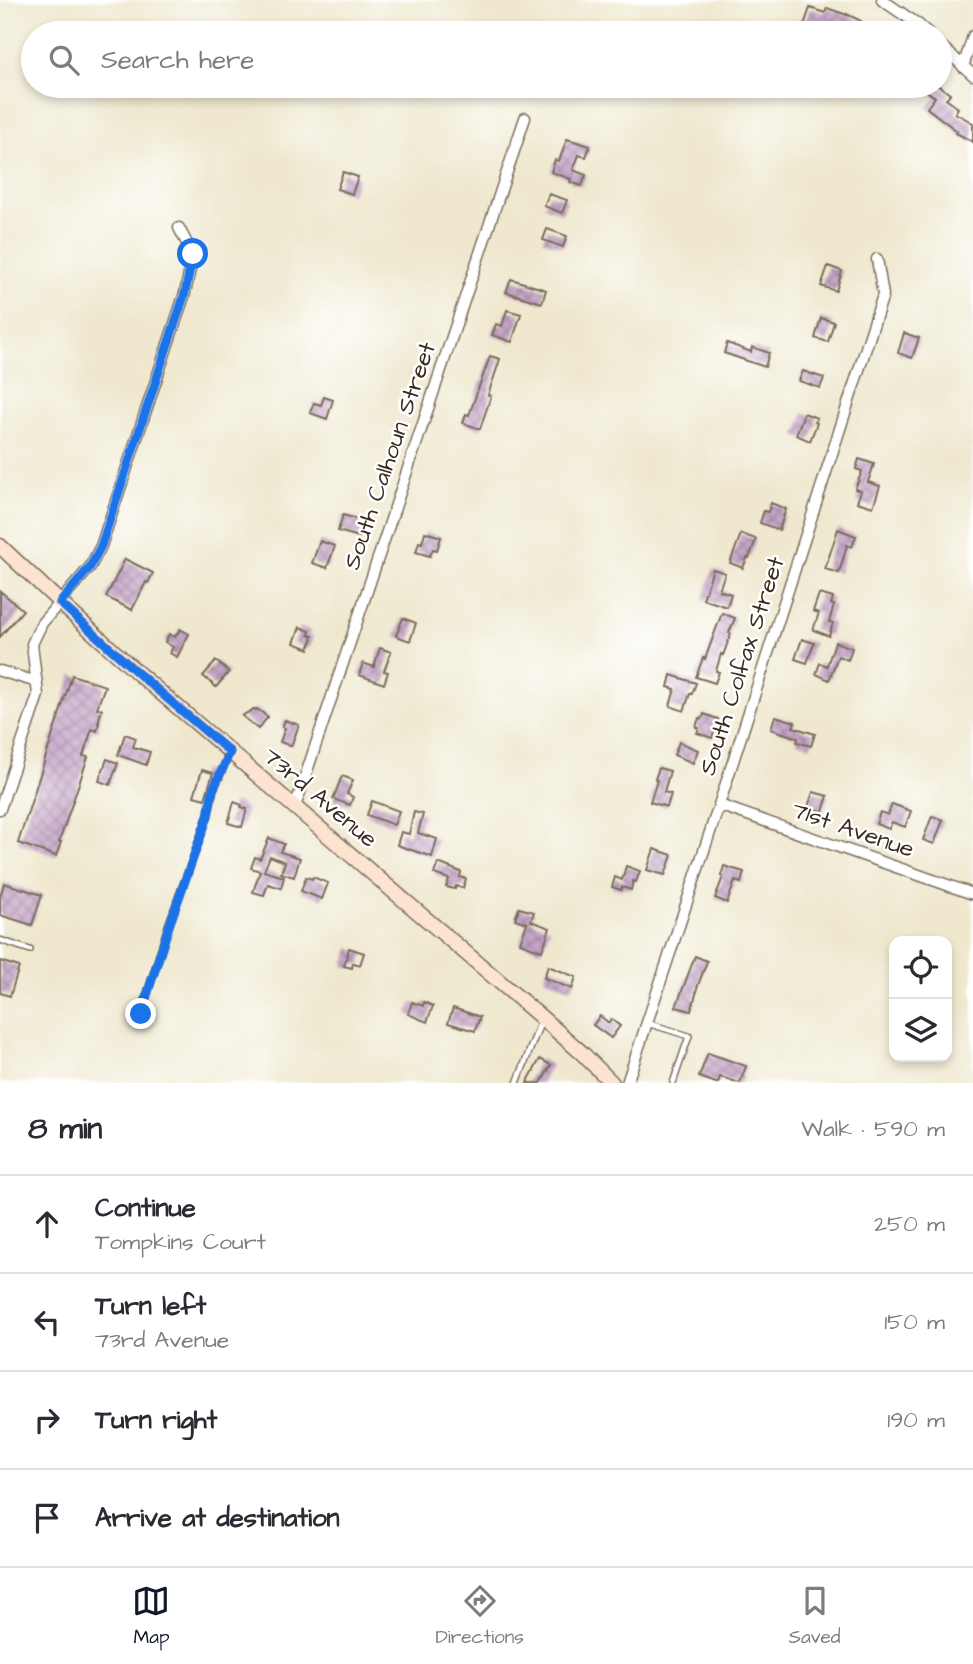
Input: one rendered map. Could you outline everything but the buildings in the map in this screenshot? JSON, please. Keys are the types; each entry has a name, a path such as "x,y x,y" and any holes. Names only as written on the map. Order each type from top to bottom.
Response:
{"street":[{"path":"882,0 914,21"},
{"path":"963,67 973,36"},
{"path":"952,56 973,75"},
{"name":"South Calhoun Street","path":"295,807 526,118"},
{"path":"0,809 38,695 32,644 42,623 90,567 101,546 185,293 193,254 179,228"},
{"name":"South Colfax Street","path":"626,1083 719,805 883,295 877,259"},
{"name":"73rd Avenue","path":"0,546 140,675 542,1018 612,1083"},
{"path":"0,671 37,682"},
{"name":"71st Avenue","path":"719,805 973,894"}],"lane":[{"path":"141,1014 208,816 213,790 230,752"},
{"path":"0,940 30,950"},
{"path":"517,1083 542,1018"},
{"path":"646,1023 689,1037 673,1083"}],"route":[{"path":"141,1014 208,816 213,790 230,752 60,603 90,567 101,546 185,293 193,254"}]}
